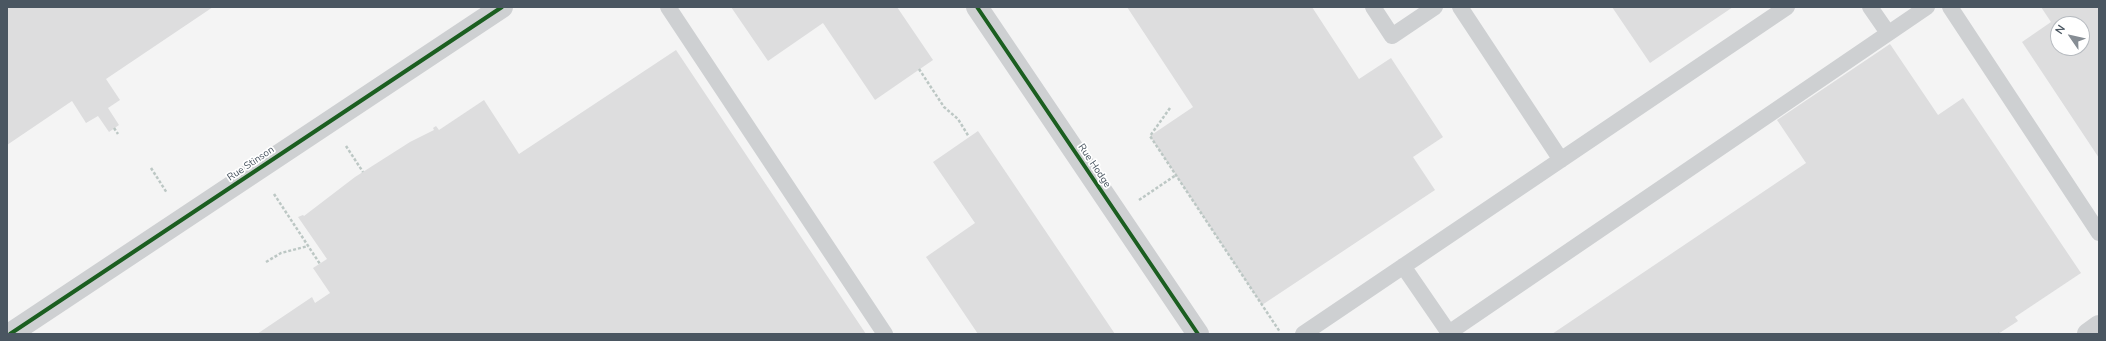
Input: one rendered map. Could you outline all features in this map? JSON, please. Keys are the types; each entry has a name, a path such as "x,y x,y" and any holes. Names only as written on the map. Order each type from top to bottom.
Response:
{"street":[{"name":"Rue Stinson","path":"10,334 502,7"},
{"name":"Rue Hodge","path":"977,7 1198,334"},
{"path":"2088,334 2099,326"}],"lane":[{"path":"668,7 885,334"},
{"path":"1373,7 1392,36 1435,7"},
{"path":"1460,7 1561,160"},
{"path":"1303,334 1787,7"},
{"path":"1870,7 1888,34"},
{"path":"1403,266 1448,333 1927,7"},
{"path":"1950,7 2099,233"}],"path":[{"path":"919,69 944,107 958,119 969,137"},
{"path":"1170,108 1150,136 1281,334"},
{"path":"114,128 118,134"},
{"path":"346,146 363,172"},
{"path":"151,168 168,193"},
{"path":"1139,200 1176,175"},
{"path":"274,194 320,264"},
{"path":"266,262 281,253 308,246"}],"building":[{"path":"7,7 213,7 106,79 120,100 108,108 119,125 109,132 98,116 86,123 72,101 7,145"},
{"path":"731,7 897,7 933,60 875,100 823,23 768,61"},
{"path":"1127,7 1312,7 1359,79 1391,58 1443,137 1413,157 1435,190 1262,305 1150,136 1193,107"},
{"path":"1612,7 1733,7 1650,63"},
{"path":"2041,7 2099,7 2099,158 2022,42 2050,23 2050,56 2090,56 2090,16 2050,16 2050,20"},
{"path":"1890,44 1938,115 1963,98 2081,273 2015,317 2018,321 1998,334 1552,334 1806,163 1777,120"},
{"path":"676,50 866,334 257,334 312,297 315,303 330,293 313,268 327,259 298,217 304,216 355,177 410,142 434,130 433,128 436,126 439,130 484,100 519,154"},
{"path":"978,131 1115,334 978,334 926,257 975,223 933,162"}],"cycle path":[{"path":"10,334 502,7"},
{"path":"977,7 1198,334"}]}
